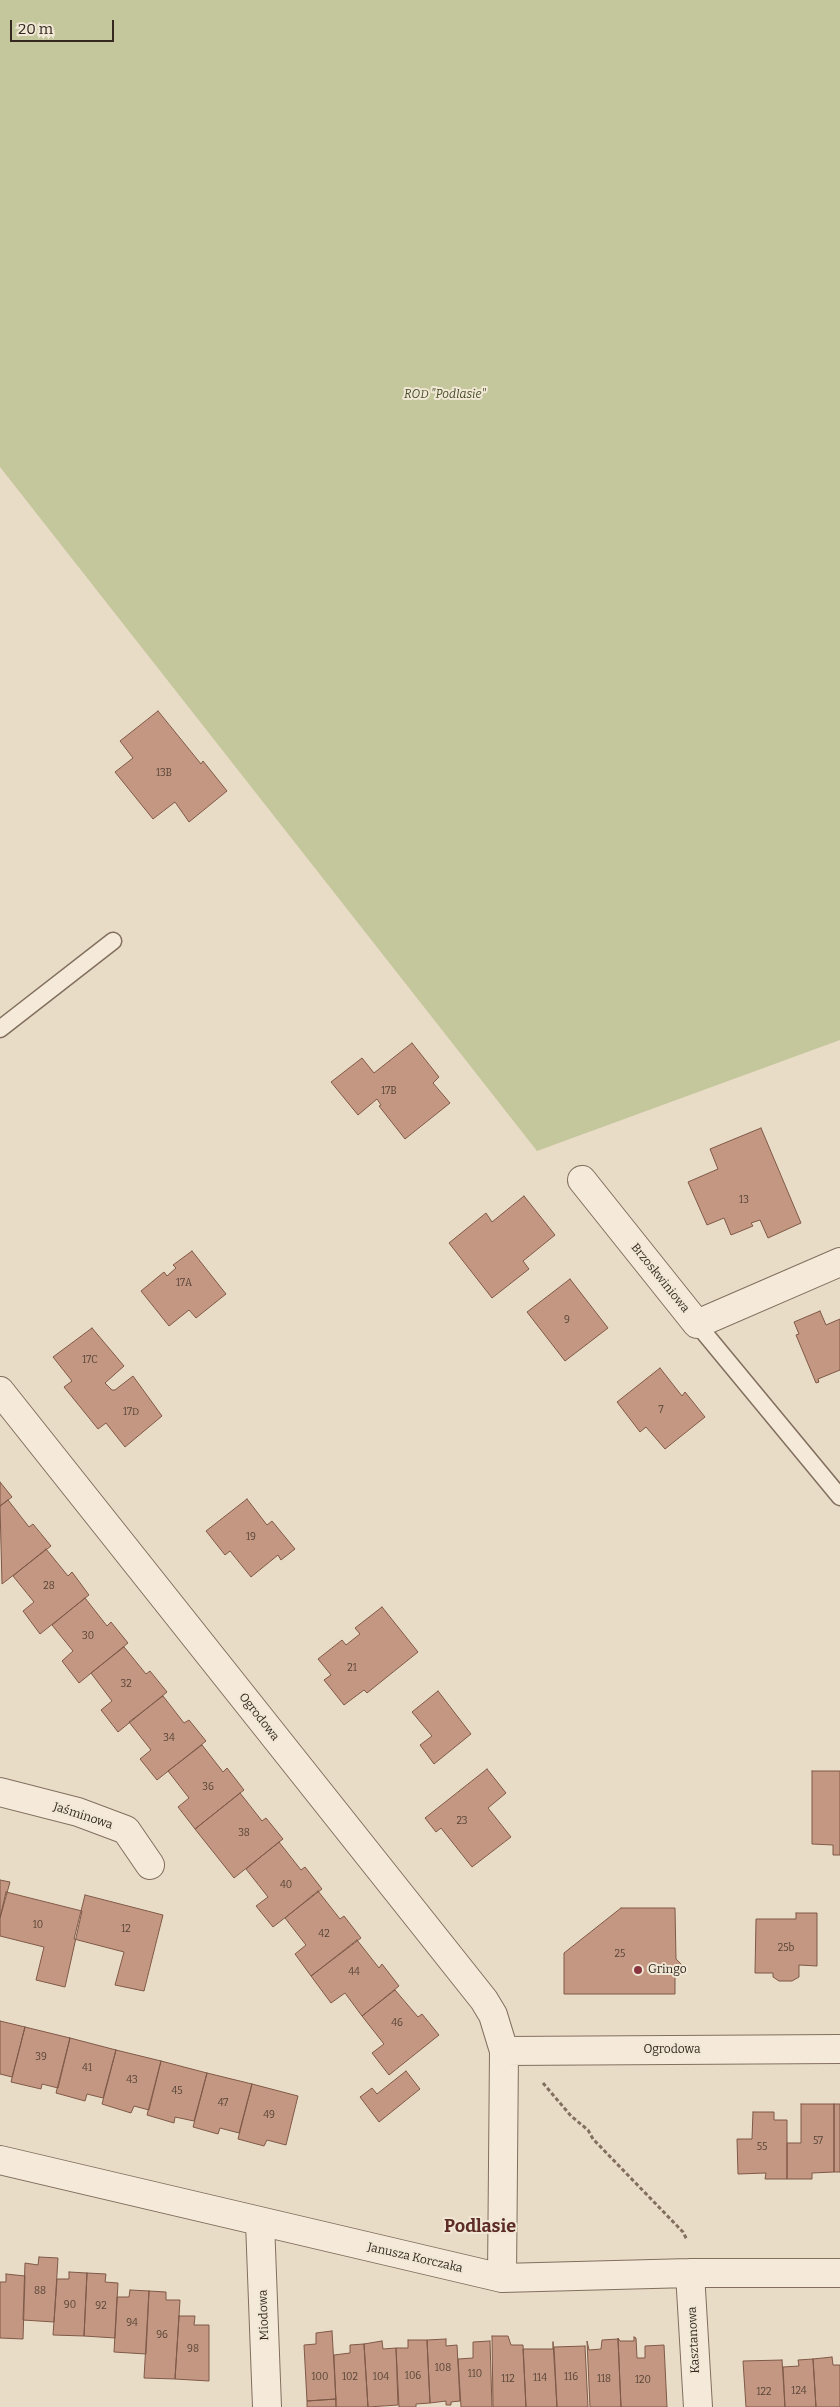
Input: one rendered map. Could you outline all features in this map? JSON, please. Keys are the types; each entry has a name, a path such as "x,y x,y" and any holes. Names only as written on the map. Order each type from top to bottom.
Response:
{"street":[{"name":"Brzoskwiniowa","path":"582,1180 697,1324 840,1262"},
{"name":"Ogrodowa","path":"0,1391 484,2000 511,2051 502,2278"},
{"name":"Jaśminowa","path":"0,1792 78,1812 126,1830 150,1865"},
{"name":"Ogrodowa","path":"511,2051 840,2049"},
{"name":"Janusza Korczaka","path":"0,2160 502,2278 690,2272 840,2273"},
{"name":"Miodowa","path":"260,2222 267,2407"},
{"name":"Kasztanowa","path":"690,2272 698,2407"}],"lane":[{"path":"0,1029 114,941"},
{"path":"697,1324 840,1497"}],"path":[{"path":"511,2051 683,2232 687,2240"}],"green space":[{"name":"ROD \"Podlasie\"","path":"0,0 840,0 840,1040 537,1151 0,467"}],"building":[{"path":"158,711 201,764 203,761 227,791 189,822 175,802 153,819 115,772 133,758 120,741"},
{"path":"412,1043 439,1077 433,1083 450,1103 405,1139 379,1106 381,1105 377,1099 358,1115 331,1082 362,1058 374,1073"},
{"path":"761,1128 801,1223 768,1238 760,1220 751,1223 753,1226 731,1235 724,1218 707,1225 688,1182 718,1169 710,1149"},
{"path":"524,1196 555,1235 523,1261 529,1269 492,1298 449,1243 486,1213 492,1222"},
{"path":"192,1251 226,1294 196,1318 189,1310 169,1326 141,1291 164,1272 167,1276 176,1268 173,1265"},
{"path":"570,1279 608,1328 565,1361 527,1312"},
{"path":"820,1311 826,1325 840,1319 840,1370 818,1379 819,1382 816,1383 796,1335 799,1334 794,1322"},
{"path":"92,1328 124,1366 105,1383 112,1390 115,1390 133,1376 162,1416 125,1447 106,1423 98,1429 64,1387 72,1381 53,1357"},
{"path":"660,1368 682,1396 685,1392 705,1417 665,1449 646,1427 640,1432 617,1402"},
{"path":"0,1482 12,1497 0,1506"},
{"path":"247,1499 267,1525 272,1521 295,1549 281,1560 278,1555 251,1577 230,1551 225,1555 206,1531"},
{"path":"8,1500 29,1527 33,1524 51,1546 2,1584 0,1506"},
{"path":"46,1549 68,1576 72,1572 89,1595 40,1634 23,1611 34,1602 13,1576"},
{"path":"85,1598 107,1626 111,1622 128,1643 79,1683 62,1661 73,1651 52,1625"},
{"path":"382,1607 418,1652 367,1693 364,1690 344,1705 324,1680 331,1675 318,1659 342,1640 346,1645 360,1634 355,1628"},
{"path":"124,1647 146,1674 150,1671 167,1692 118,1732 101,1710 112,1701 91,1673"},
{"path":"438,1691 471,1734 434,1764 420,1745 432,1736 412,1712"},
{"path":"163,1696 184,1723 189,1720 206,1741 157,1780 140,1759 151,1750 129,1722"},
{"path":"202,1745 223,1772 227,1768 244,1790 195,1829 178,1807 189,1798 168,1771"},
{"path":"487,1769 506,1793 488,1808 511,1837 472,1867 441,1828 436,1832 425,1818"},
{"path":"812,1771 840,1771 840,1855 833,1855 833,1845 812,1844"},
{"path":"240,1793 262,1821 266,1818 283,1839 234,1878 195,1829"},
{"path":"279,1842 301,1870 305,1867 322,1889 273,1927 256,1906 268,1897 246,1869"},
{"path":"0,1880 10,1882 0,1918"},
{"path":"318,1891 340,1919 344,1916 361,1938 311,1976 295,1954 306,1945 285,1918"},
{"path":"6,1892 82,1911 65,1987 36,1980 44,1947 0,1936 0,1918"},
{"path":"85,1895 163,1915 144,1991 115,1985 124,1952 74,1939"},
{"path":"621,1908 675,1908 676,1959 684,1967 675,1975 675,1994 564,1994 564,1953"},
{"path":"796,1913 817,1913 817,1966 799,1965 799,1977 792,1981 779,1981 773,1977 773,1973 755,1973 756,1919 796,1919"},
{"path":"357,1940 379,1968 382,1964 399,1986 362,2016 345,1993 331,2003 311,1976"},
{"path":"395,1990 418,2017 422,2014 439,2035 389,2075 372,2053 384,2044 362,2016"},
{"path":"0,2021 25,2027 12,2077 0,2074"},
{"path":"25,2027 70,2038 58,2088 42,2084 41,2089 11,2082"},
{"path":"70,2038 116,2050 103,2098 87,2094 85,2101 56,2093"},
{"path":"116,2050 161,2061 149,2110 134,2106 131,2113 102,2104"},
{"path":"161,2061 207,2073 194,2121 175,2117 174,2123 147,2115"},
{"path":"406,2071 420,2089 379,2122 360,2097 372,2088 377,2094"},
{"path":"207,2073 252,2084 239,2133 220,2128 218,2134 193,2127"},
{"path":"252,2084 298,2096 286,2145 267,2140 264,2146 238,2139"},
{"path":"801,2104 834,2104 834,2172 812,2173 812,2179 787,2179 787,2143 801,2143"},
{"path":"834,2104 840,2104 840,2172 834,2172"},
{"path":"753,2112 774,2112 774,2120 787,2120 787,2179 765,2179 766,2173 738,2174 737,2139 752,2139"},
{"path":"39,2257 58,2258 54,2322 23,2320 25,2263 38,2265"},
{"path":"69,2272 87,2273 84,2336 53,2335 57,2279 69,2279"},
{"path":"87,2273 106,2274 105,2282 118,2283 115,2338 84,2336"},
{"path":"6,2274 25,2276 23,2339 0,2338 0,2282 6,2282"},
{"path":"130,2290 149,2291 146,2354 114,2352 117,2297 129,2297"},
{"path":"149,2291 166,2292 166,2300 180,2300 175,2379 144,2378"},
{"path":"179,2316 195,2316 194,2325 209,2325 209,2381 175,2379"},
{"path":"332,2331 336,2399 307,2401 304,2345 316,2344 316,2333"},
{"path":"492,2336 508,2336 511,2345 523,2345 526,2407 493,2407"},
{"path":"634,2337 636,2338 637,2358 645,2358 645,2346 664,2345 667,2407 621,2407 618,2338 620,2341 634,2341"},
{"path":"446,2339 446,2346 457,2345 460,2401 451,2402 451,2405 446,2405 446,2401 430,2403 427,2340"},
{"path":"618,2339 621,2407 590,2407 587,2341 589,2350 601,2349 602,2340"},
{"path":"408,2340 427,2340 430,2403 416,2404 416,2407 399,2407 396,2348 408,2348"},
{"path":"382,2341 383,2349 396,2348 398,2405 368,2407 364,2344"},
{"path":"490,2341 492,2407 461,2407 458,2359 473,2358 473,2342"},
{"path":"553,2342 557,2407 526,2407 523,2349 553,2349"},
{"path":"364,2344 368,2407 336,2407 334,2355 350,2353 350,2345"},
{"path":"585,2346 588,2407 557,2407 554,2347"},
{"path":"832,2357 833,2365 840,2365 840,2407 816,2407 813,2359"},
{"path":"813,2359 816,2407 785,2407 783,2367 799,2366 798,2360"},
{"path":"782,2360 785,2407 746,2407 743,2361"},
{"path":"336,2399 336,2407 307,2407 307,2401"}],"place":[{"name":"Gringo","path":"638,1970"}],"district":[{"name":"Podlasie","path":"480,2227"}]}
